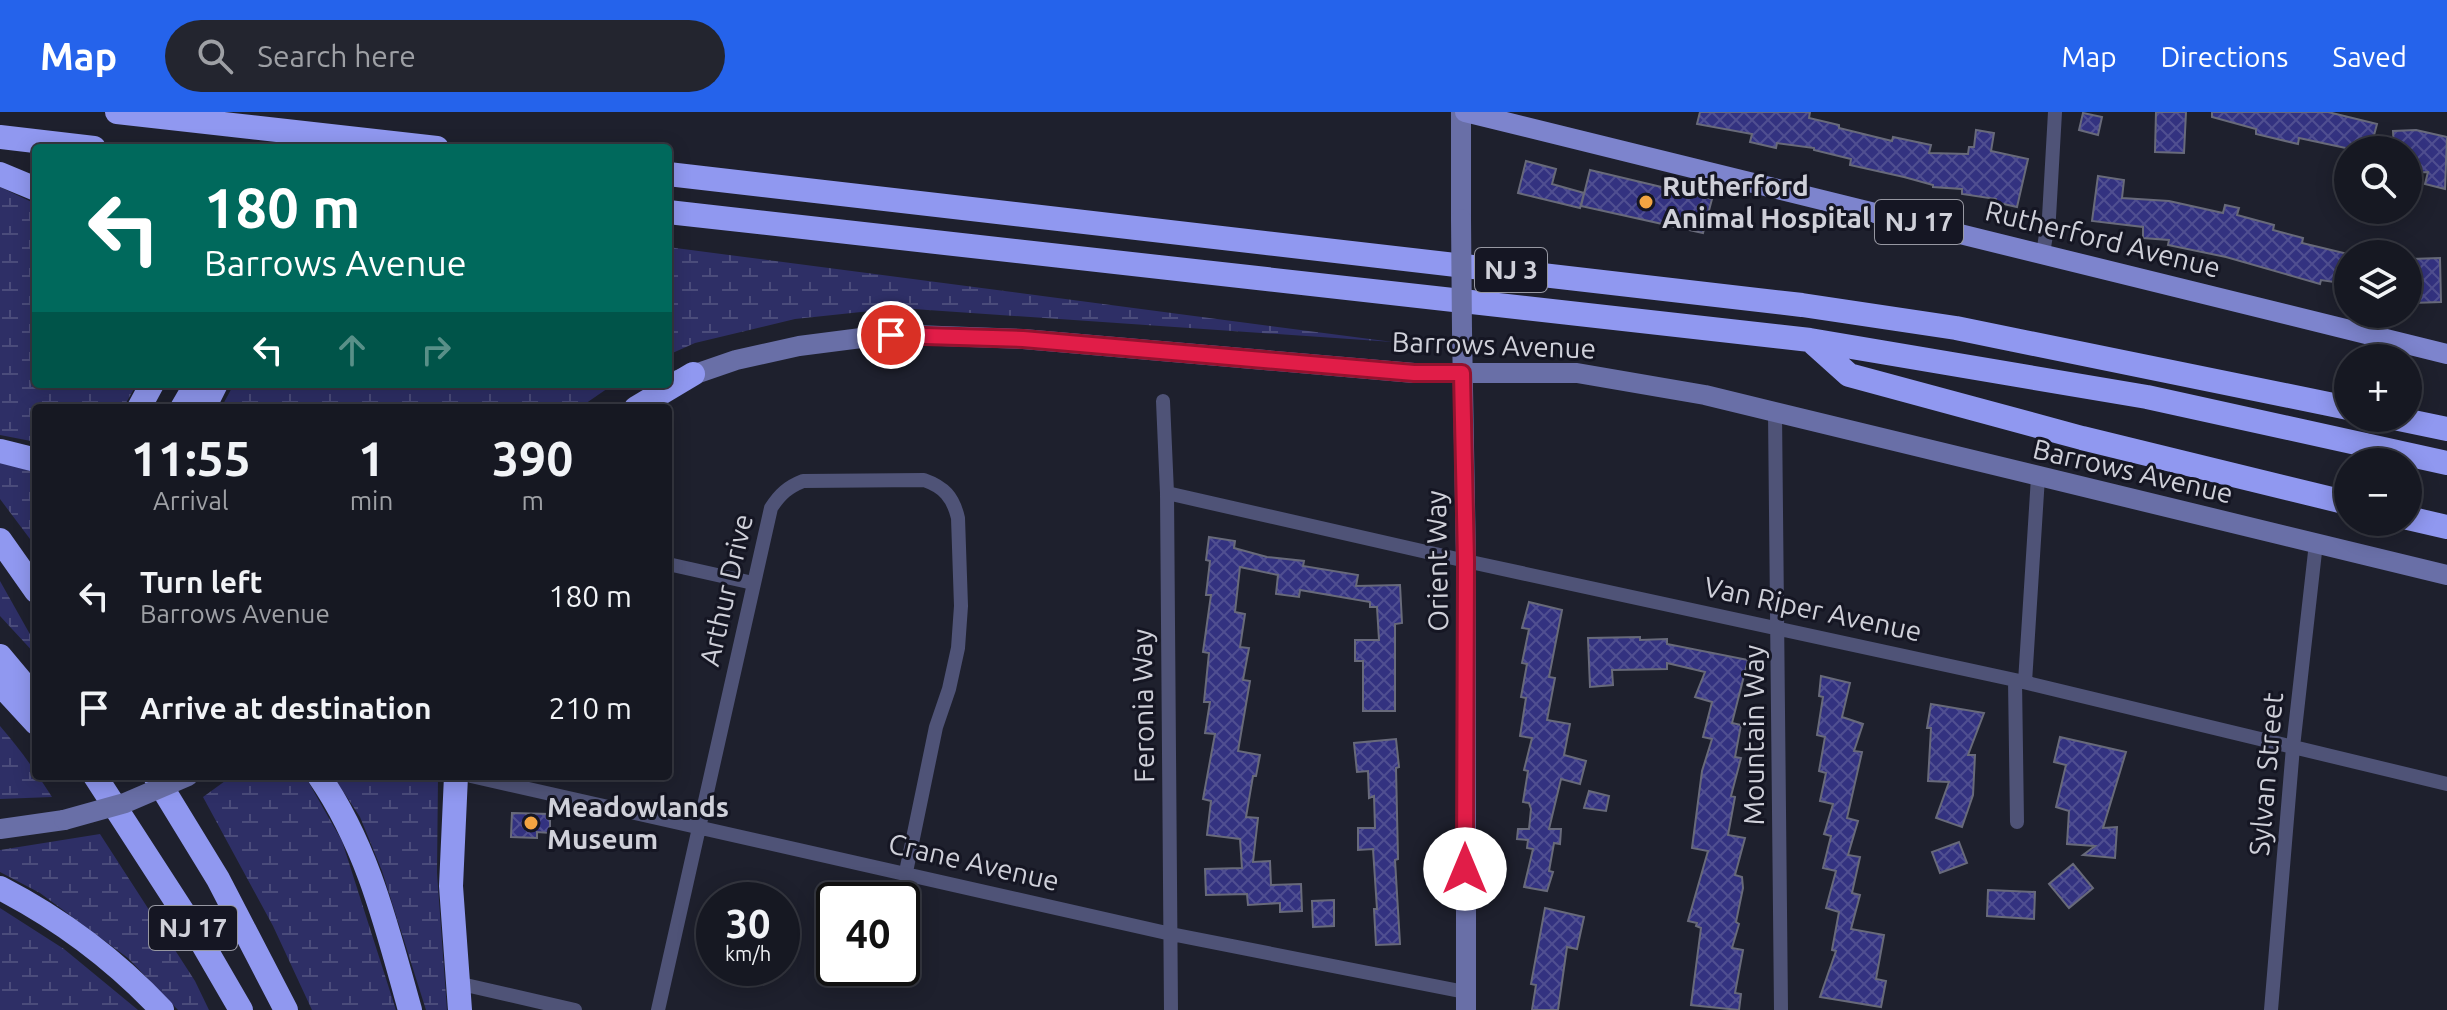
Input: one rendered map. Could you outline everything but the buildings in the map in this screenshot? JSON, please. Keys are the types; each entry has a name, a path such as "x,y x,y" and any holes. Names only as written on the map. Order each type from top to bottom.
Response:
{"highway":[{"path":"117,112 401,144"},
{"path":"0,137 60,144"},
{"path":"0,174 32,187"},
{"name":"NJ 3","path":"672,174 1802,305 1956,328 2334,405"},
{"name":"NJ 3","path":"672,214 1810,340 2147,397 2447,463"},
{"path":"1810,340 1849,375 2082,438 2334,500"},
{"path":"672,387 693,374"},
{"path":"643,404 670,388"},
{"path":"2422,424 2447,429"},
{"path":"0,451 32,459"},
{"path":"2422,521 2447,527"},
{"path":"0,540 32,585"},
{"path":"0,656 32,694"},
{"path":"0,684 32,719"},
{"path":"85,780 141,847"},
{"name":"NJ 17","path":"98,780 194,929 241,1010"},
{"name":"NJ 17","path":"157,780 218,879 286,1010"},
{"path":"169,780 218,879"},
{"path":"322,780 345,816 366,861 410,1010"},
{"path":"456,780 451,886 460,1010"},
{"path":"0,888 40,910 90,945 162,1010"}],"main road":[{"name":"Rutherford Avenue","path":"1463,112 2447,354"}],"street":[{"name":"Orient Way","path":"1463,112 1466,1001"},
{"path":"2043,253 2049,217 2055,112"},
{"name":"Barrows Avenue","path":"672,382 756,355 822,342 925,335 1023,339 1414,373 1577,373 1665,387 1775,412 2447,575"},
{"name":"Barrows Avenue","path":"630,404 660,388"},
{"name":"Feronia Way","path":"1163,401 1167,493 1171,1010"},
{"name":"Mountain Way","path":"1775,412 1781,1010"},
{"path":"2017,822 2020,681 2038,477"},
{"name":"Arthur Drive","path":"658,1010 771,508 790,486 803,481 924,480 937,484 955,504 961,606 958,648 936,727 906,872"},
{"name":"Van Riper Avenue","path":"1167,493 2020,681 2447,784"},
{"name":"Sylvan Street","path":"2271,1010 2293,747 2316,543"},
{"path":"672,565 753,583"},
{"path":"0,829 64,820 140,798 179,780"},
{"name":"Crane Avenue","path":"488,780 1466,1001"},
{"path":"457,983 575,1010"}],"green space":[{"path":"0,187 32,202 32,388 135,388 125,404 32,404 32,441 0,435"},
{"path":"672,248 1393,342 899,308 795,319 695,343 672,353"},
{"path":"232,388 608,388 585,404 223,404"},
{"path":"0,461 32,472 32,542 0,499"},
{"path":"0,581 32,638 32,651 0,616"},
{"path":"0,726 32,767 32,780 41,780 52,797 0,799"},
{"path":"226,780 307,780 342,841 396,1010 312,1010 273,926 203,797"},
{"path":"336,780 438,780 437,873 447,1010 426,1010 382,871 360,817"},
{"path":"100,834 195,981 209,1010 178,1010 128,958 40,893 0,872 0,850"},
{"path":"0,908 64,949 138,1010 0,1010"}],"place":[{"name":"Rutherford Animal Hospital","path":"1646,202"},
{"name":"Meadowlands Museum","path":"531,823"}],"route":[{"path":"891,335 1000,337 1414,373 1462,373 1466,561 1465,869"}]}
